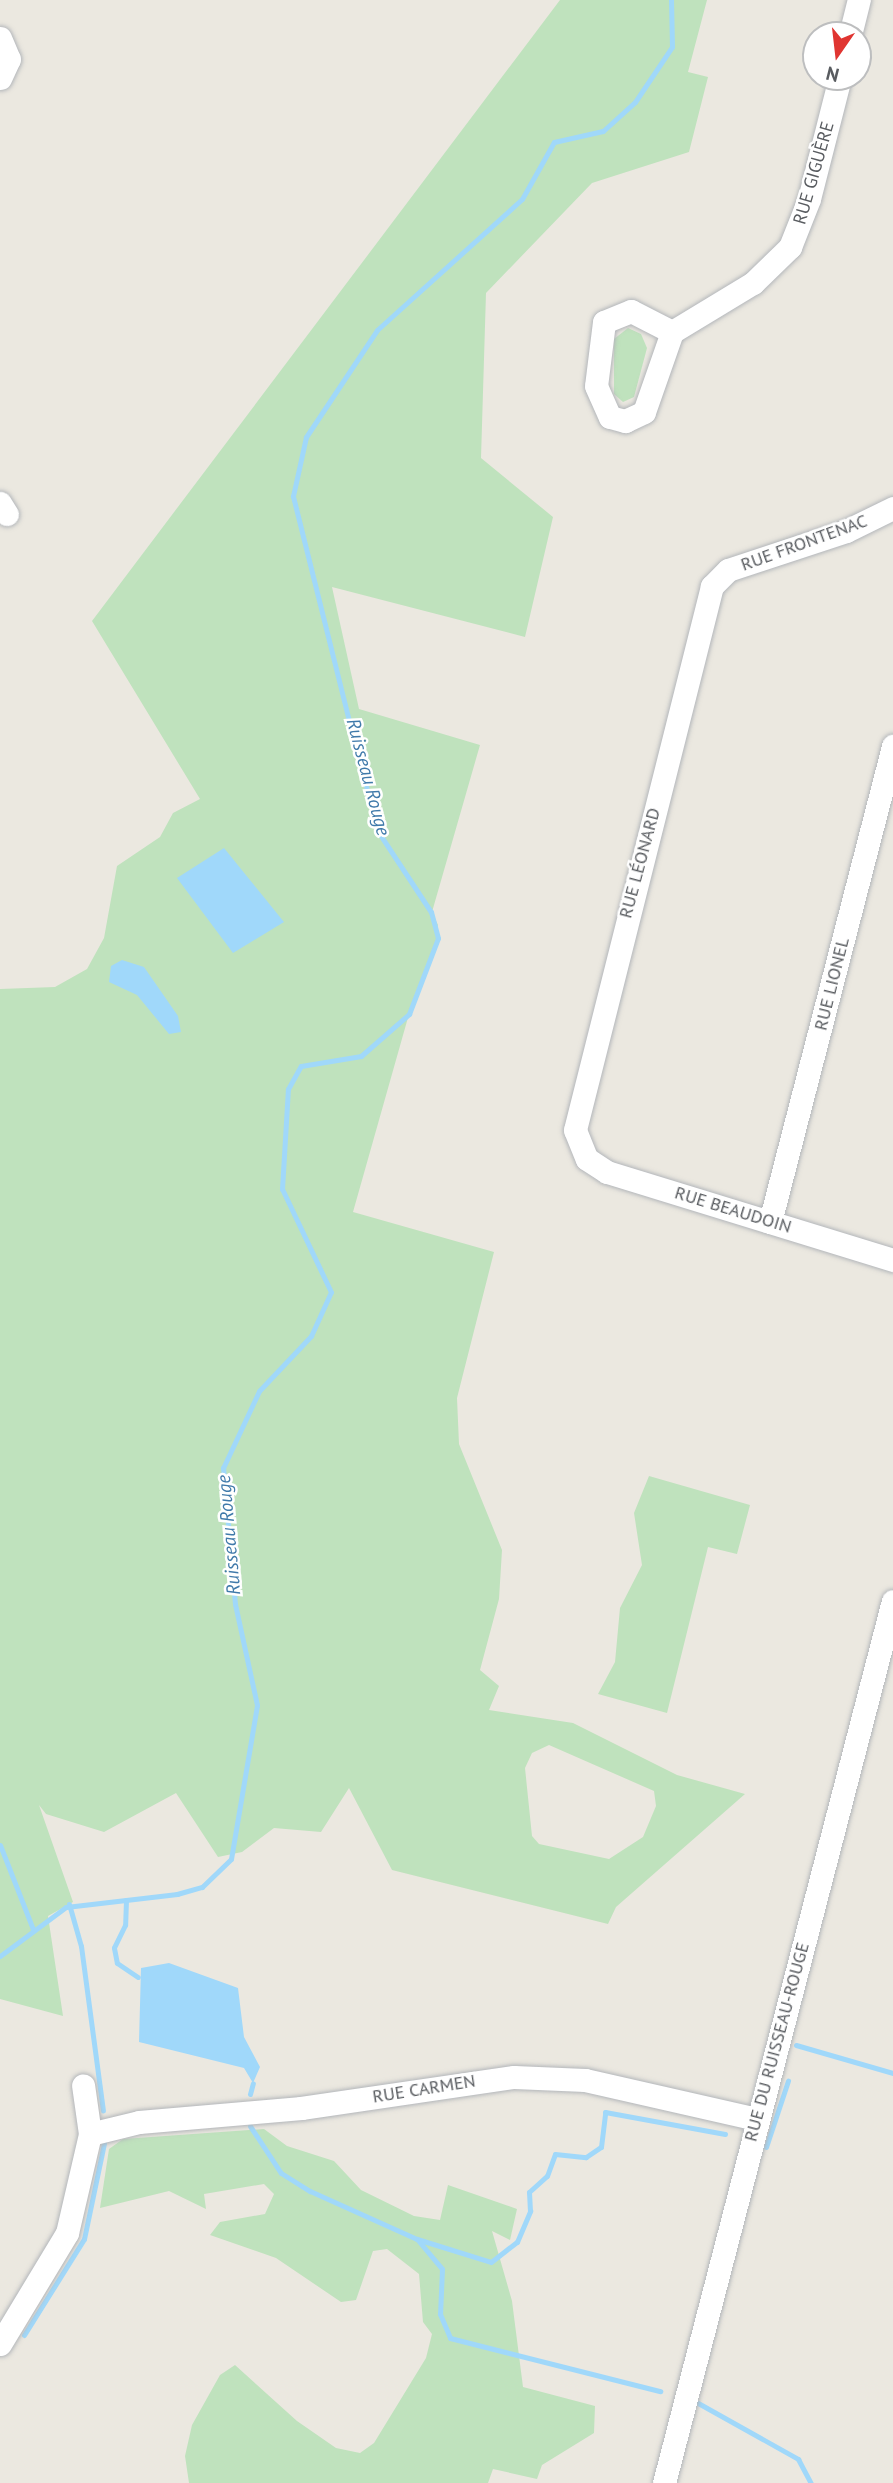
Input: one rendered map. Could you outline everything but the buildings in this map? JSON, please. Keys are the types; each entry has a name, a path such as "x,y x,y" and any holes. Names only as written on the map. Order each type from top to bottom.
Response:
{"street":[{"path":"854,21 859,0"},
{"path":"0,38 9,59 0,78"},
{"name":"RUE GIGUÈRE","path":"672,332 761,278 790,247 809,199 836,91"},
{"path":"631,311 672,332 646,408 633,419 610,417 596,386 604,322 631,311"},
{"name":"RUE FRONTENAC","path":"716,580 893,508"},
{"name":"RUE LÉONARD","path":"580,1148 578,1105 716,580"},
{"name":"RUE LIONEL","path":"770,1222 893,746"},
{"name":"RUE BEAUDOIN","path":"580,1148 607,1172 893,1260"},
{"name":"RUE DU RUISSEAU-ROUGE","path":"664,2483 893,1601"},
{"name":"RUE CARMEN","path":"90,2134 139,2122 301,2108 514,2077 585,2080 757,2119"},
{"path":"0,2344 67,2233 90,2134 83,2085"}],"green space":[{"path":"560,0 707,0 688,72 708,77 689,152 592,183 486,293 481,458 553,517 525,637 332,587 359,709 480,745 432,912 438,925 435,949 409,1014 353,1212 494,1252 457,1398 459,1444 502,1550 499,1599 480,1670 499,1686 489,1710 573,1723 677,1775 745,1794 616,1907 608,1924 392,1870 349,1788 321,1832 274,1828 242,1852 218,1857 176,1793 104,1832 46,1814 39,1805 73,1902 48,1916 63,2016 0,1999 0,989 55,987 87,969 104,938 117,866 160,837 173,813 200,799 92,621","holes":["549,1745 654,1791 656,1806 643,1837 609,1859 539,1844 532,1836 525,1768 532,1753"]},
{"path":"628,328 641,334 647,348 634,397 623,402 614,394 614,339"},
{"path":"649,1476 750,1505 737,1554 708,1547 667,1713 598,1694 615,1662 620,1608 642,1565 634,1513"},
{"path":"264,2129 287,2146 334,2161 361,2190 414,2216 440,2220 448,2185 517,2209 510,2240 492,2231 512,2301 523,2387 595,2406 594,2433 542,2465 537,2479 493,2469 488,2483 189,2483 185,2456 192,2425 220,2375 235,2365 297,2421 336,2448 360,2453 374,2443 426,2358 432,2334 423,2322 419,2274 387,2249 373,2251 356,2300 341,2302 276,2258 210,2235 220,2222 265,2214 274,2194 264,2184 204,2194 206,2209 169,2191 100,2208 109,2149 123,2139"}],"water":[{"path":"224,848 284,922 233,953 177,878"},
{"path":"122,960 144,967 178,1016 181,1032 169,1034 137,995 109,982 111,966"},
{"path":"169,1963 238,1988 244,2037 260,2067 253,2083 244,2068 139,2042 141,1968"}],"waterway":[{"name":"Ruisseau Rouge","path":"0,1956 66,1907 177,1894 202,1887 231,1859 257,1705 235,1604 223,1468 259,1391 311,1336 331,1292 282,1189 288,1089 301,1066 361,1056 409,1014 438,938 431,912 379,833 358,757 293,496 306,437 377,330 522,199 554,142 603,131 635,102 672,47 671,0"},
{"path":"0,1845 33,1929"},
{"path":"126,1900 125,1925 114,1948 117,1963 138,1977"},
{"path":"69,1904 81,1946 103,2111"},
{"path":"796,2045 893,2073"},
{"path":"766,2147 788,2081"},
{"path":"250,2094 253,2083"},
{"path":"250,2126 281,2173 310,2191 417,2239 491,2262 517,2242 530,2211 529,2192 547,2176 555,2154 586,2157 601,2147 605,2112 725,2134"},
{"path":"24,2335 84,2239 104,2143"},
{"path":"417,2239 442,2269 440,2314 450,2338 660,2391"},
{"path":"698,2403 798,2459 811,2483"}]}
